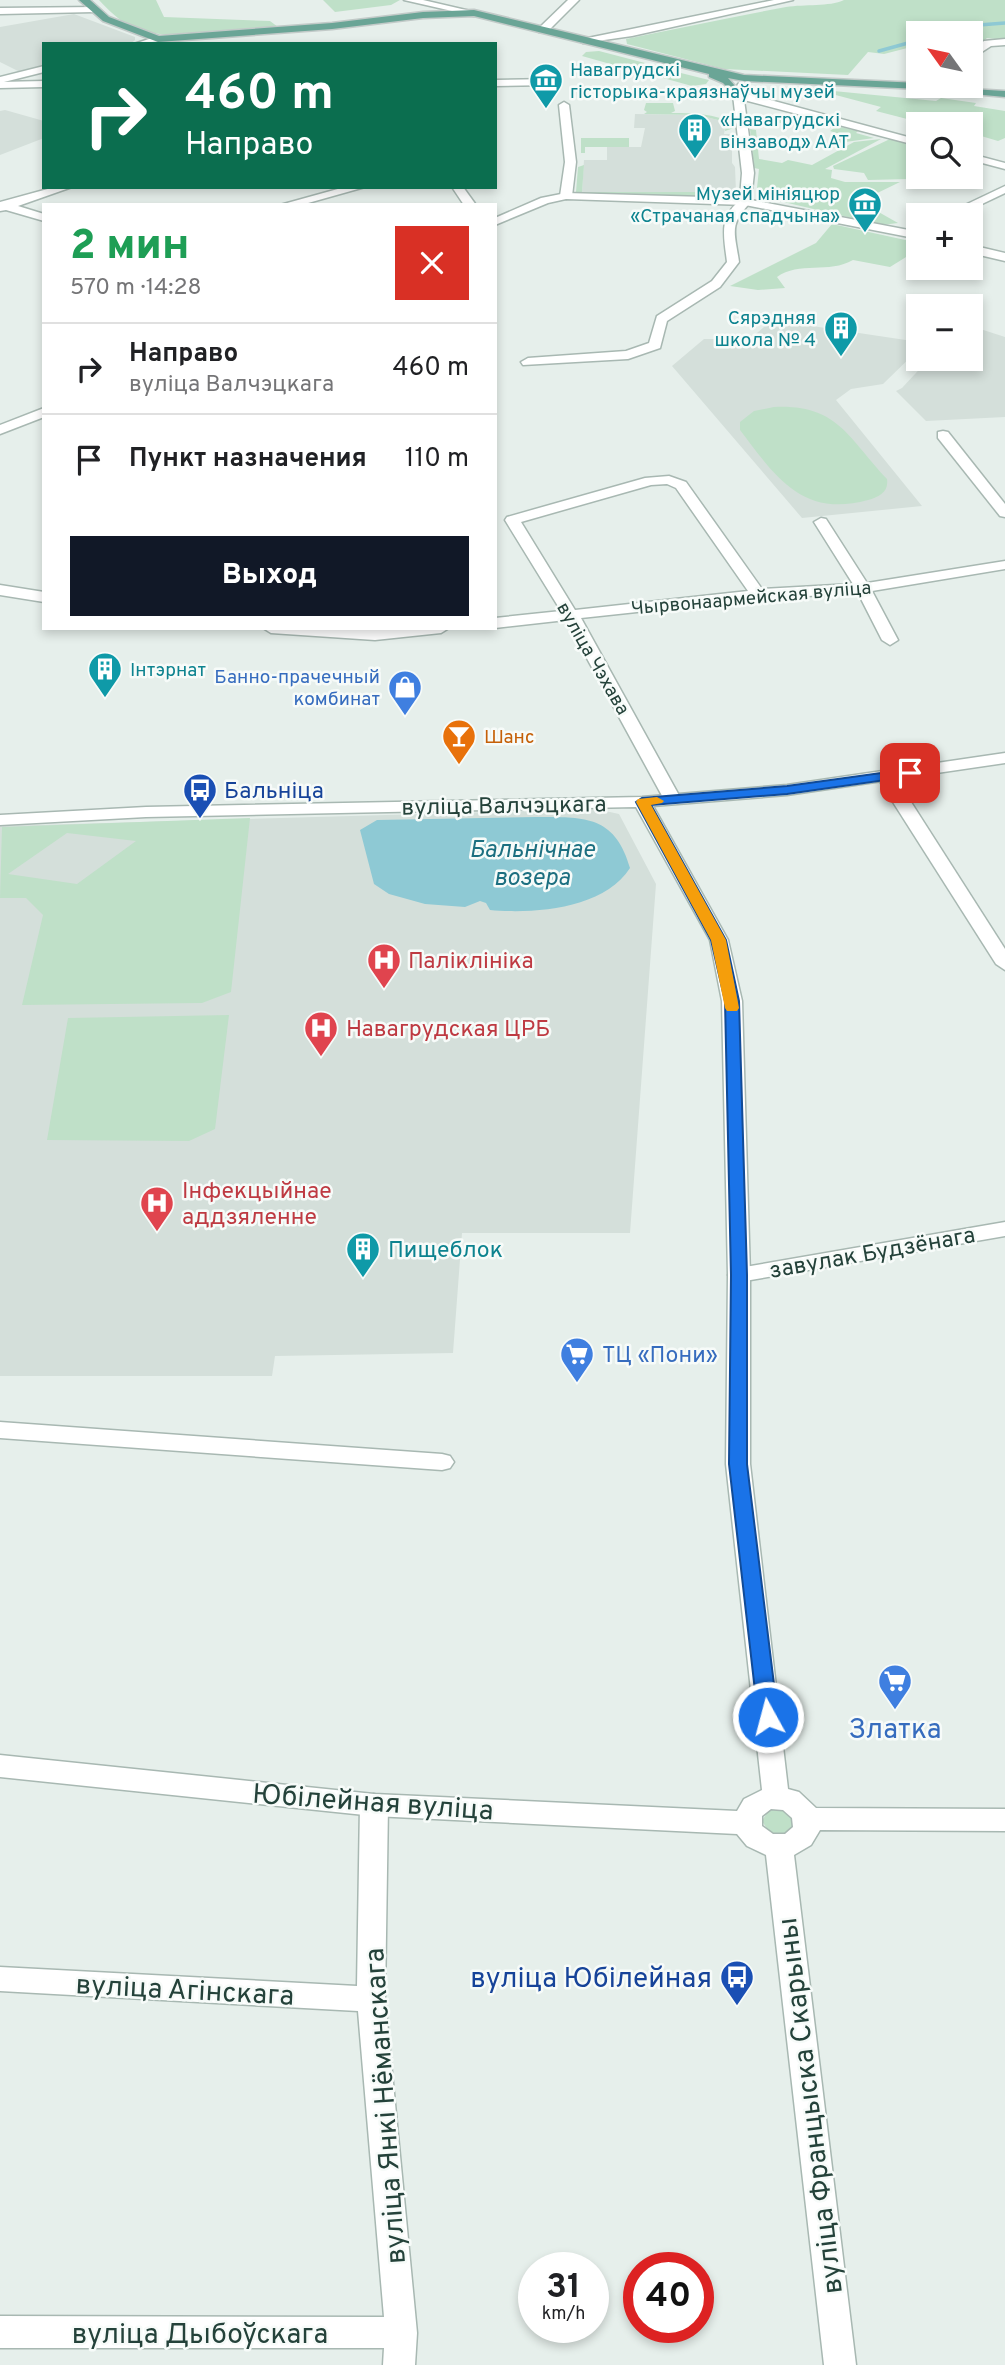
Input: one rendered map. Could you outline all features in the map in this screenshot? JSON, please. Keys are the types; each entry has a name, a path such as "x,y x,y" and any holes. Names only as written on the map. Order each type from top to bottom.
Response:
{"main road":[{"path":"84,0 106,19 162,41 423,15 474,13 744,79 906,85"},
{"path":"691,67 726,81 738,95"},
{"path":"984,92 1005,94"}],"street":[{"path":"409,0 474,13"},
{"path":"542,30 548,27 559,10 574,0"},
{"path":"583,40 632,33 788,0"},
{"path":"0,11 94,9"},
{"path":"618,49 612,41 632,33"},
{"path":"984,46 988,43 1005,42"},
{"path":"0,82 42,70"},
{"path":"744,79 738,95 748,173 745,202"},
{"path":"0,82 42,84"},
{"path":"497,83 550,82"},
{"path":"738,95 906,140"},
{"path":"564,105 572,153 572,171 566,196"},
{"path":"983,160 1005,166"},
{"path":"2,206 60,189"},
{"path":"294,203 352,189"},
{"path":"975,203 1005,189"},
{"path":"497,220 545,200 566,196 745,202 906,231"},
{"path":"528,362 628,355 655,345 662,319 716,284 733,262 729,219 734,208 745,202"},
{"path":"2,206 42,217"},
{"path":"983,251 1005,257"},
{"path":"0,430 42,413"},
{"path":"943,436 1005,513"},
{"name":"вуліца Чэхава","path":"672,799 571,615 512,520 650,481 669,481 681,485 758,594"},
{"path":"821,523 863,588 891,640"},
{"name":"Чырвонаармейская вуліца","path":"497,622 758,594 863,588 1005,565"},
{"path":"0,590 42,597"},
{"path":"301,630 375,635 422,630"},
{"name":"вуліца Валчэцкага","path":"0,820 146,812 642,802 787,790 1005,758"},
{"path":"886,777 1005,964"},
{"path":"642,802 719,940 732,1001 739,1275 738,1464 776,1798"},
{"name":"завулак Будзёнага","path":"739,1275 1005,1229"},
{"path":"0,1430 442,1462"},
{"name":"Юбілейная вуліца","path":"0,1766 374,1805 747,1823"},
{"path":"776,1798 798,1805 807,1819 807,1829 803,1837 796,1843 779,1847 757,1839 747,1823 752,1807 760,1801 776,1798"},
{"name":"вуліца Янкі Нёманскага","path":"374,1805 371,1999 401,2333 399,2365"},
{"path":"807,1819 1005,1820"},
{"name":"вуліца Францыска Скарыны","path":"779,1847 840,2365"},
{"name":"вуліца Агінскага","path":"0,1979 371,1999"},
{"name":"вуліца Дыбоўскага","path":"0,2332 401,2333"}],"shaded area":[{"path":"74,14 135,37 135,40 42,42 42,66 20,72 0,62 0,27"},
{"path":"0,111 42,120 42,139 0,155"},
{"path":"635,114 698,115 726,122 724,134 732,134 736,192 582,192 584,160 607,160 607,147 641,147 645,128 634,128"},
{"path":"772,320 906,340 906,362 883,384 851,389 836,400 922,506 802,518 672,366 704,339 750,339"},
{"path":"983,330 1005,337 1005,417 926,421 896,391 918,371 983,371"},
{"name":"Навагрудская ЦРБ","path":"596,809 619,814 656,884 630,1233 462,1233 453,1353 275,1356 272,1376 0,1376 0,826"}],"green space":[{"path":"99,0 156,0 164,17 270,21 278,27 183,35 146,32 123,22"},
{"path":"323,0 400,0 391,5 335,12"},
{"path":"1005,0 1005,40 987,38 984,41 984,21 906,21 906,48 884,54 868,52 848,75 724,69 627,44 626,39 786,7 838,2"},
{"path":"599,51 645,63 628,69 582,56 586,52"},
{"path":"661,68 709,80 706,84 692,86 645,73"},
{"path":"813,89 976,103 974,106 1005,111 1005,138 998,141 983,137 983,112 906,112 906,119 876,111 881,107"},
{"path":"646,103 673,103 675,111 671,113 695,114 711,116 727,120 734,124 734,128 725,131 726,122 698,115 644,114 647,112 644,110"},
{"path":"788,115 858,131 856,133 874,138 831,144 839,139 834,138 843,135 830,131 834,128 793,120 785,124 762,119"},
{"path":"750,129 756,130 759,159 782,163 788,160 812,165 854,142 881,139 825,169 832,170 831,178 845,182 900,182 865,199 875,210 898,223 882,225 775,200 757,188 759,169 754,168"},
{"path":"581,138 629,138 629,147 585,147 585,153 581,153"},
{"path":"890,139 906,143 906,179 868,180 864,173 834,169 833,166"},
{"path":"584,165 582,192 736,192 725,196 582,194 576,192 578,167"},
{"path":"832,224 906,240 906,257 890,267 853,260 834,266 786,272 777,277 785,288 758,290 730,286 816,243"},
{"path":"774,407 813,411 840,426 887,479 885,491 872,499 845,504 825,503 792,489 765,463 740,430 740,422 754,411"},
{"path":"250,818 231,992 202,1003 22,1005 43,915 26,898 0,898 2,827","holes":["67,833 136,841 77,884 8,874"]},
{"path":"229,1015 215,1129 189,1141 47,1140 68,1018"},
{"path":"782,1809 794,1816 795,1828 784,1835 769,1832 762,1821 768,1811"}],"water":[{"name":"Бальнічнае возера","path":"536,817 583,819 595,823 616,838 630,868 618,882 603,892 567,906 508,911 490,910 486,903 480,901 465,907 425,904 389,894 374,884 360,830 377,820"}],"waterway":[{"path":"984,25 1005,23"},
{"path":"879,51 906,44"}],"slow traffic":[{"path":"657,801 642,802 719,940 732,1008"}],"place":[{"name":"Навагрудскі гісторыка-краязнаўчы музей","path":"546,110"},
{"name":"«Навагрудскі вінзавод» ААТ","path":"695,160"},
{"name":"Музей мініяцюр «Страчаная спадчына»","path":"865,234"},
{"name":"Сярэдняя школа № 4","path":"841,358"},
{"name":"Інтэрнат","path":"105,699"},
{"name":"Банно-прачечный комбинат","path":"405,717"},
{"name":"Шанс","path":"459,766"},
{"name":"Бальніца","path":"200,820"},
{"name":"Паліклініка","path":"384,990"},
{"name":"Навагрудская ЦРБ","path":"321,1058"},
{"name":"Інфекцыйнае аддзяленне","path":"157,1233"},
{"name":"Пищеблок","path":"363,1279"},
{"name":"ТЦ «Пони»","path":"577,1384"},
{"name":"Златка","path":"895,1711"},
{"name":"вуліца Юбілейная","path":"737,2007"}],"route":[{"path":"768,1717 738,1464 739,1275 732,1001 719,940 642,802 787,790 910,773"}]}
